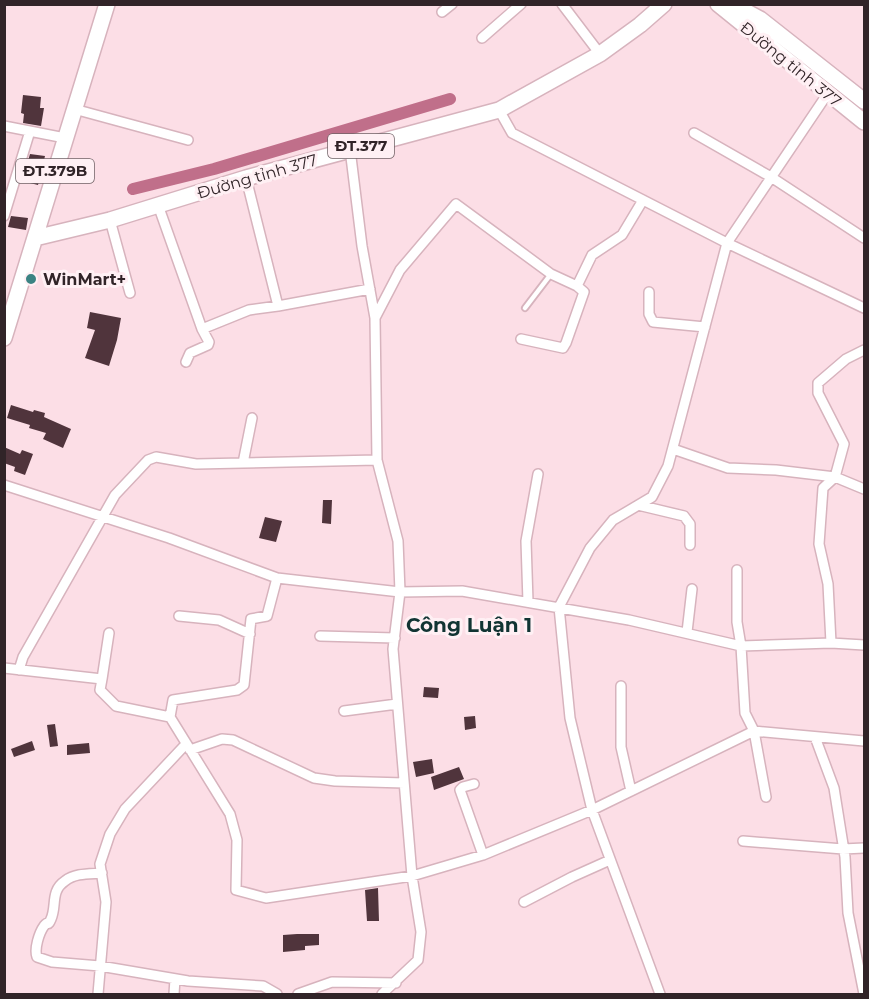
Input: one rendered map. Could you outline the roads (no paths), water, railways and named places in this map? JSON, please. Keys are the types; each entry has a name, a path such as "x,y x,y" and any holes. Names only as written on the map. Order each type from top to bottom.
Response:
{"main road":[{"name":"ĐT.379B","path":"4,338 107,4"},
{"name":"Đường tỉnh 377","path":"35,238 110,220 246,178 499,110 600,54 664,4"},
{"name":"Đường tỉnh 377","path":"718,4 864,123"},
{"name":"Đường tỉnh 377","path":"732,4 760,19 864,101"}],"street":[{"path":"442,12 452,4"},
{"path":"482,38 521,4"},
{"path":"562,4 600,54"},
{"path":"660,994 592,810 570,718 559,607 590,548 614,520 652,497 668,466 727,243 828,93"},
{"path":"75,109 188,140"},
{"path":"499,110 512,133 727,243 864,308"},
{"path":"4,126 64,138"},
{"path":"4,216 30,131"},
{"path":"694,133 771,177 864,238"},
{"path":"350,149 362,246 375,318 377,460 398,541 400,592 393,649 412,876 421,932 418,960 382,994"},
{"path":"246,178 278,306"},
{"path":"577,286 592,255 622,235 643,200"},
{"path":"375,318 400,270 456,204 551,274 583,290 584,295 566,346 560,348 521,339"},
{"path":"158,205 202,329 209,342 208,345 190,353 186,362"},
{"path":"110,220 130,293"},
{"path":"202,329 249,310 369,289"},
{"path":"649,292 649,314 653,322 705,327"},
{"path":"831,643 828,585 819,544 823,488 835,477 844,444 818,393 818,383 846,359 864,350"},
{"path":"243,463 252,418"},
{"path":"673,449 728,468 776,470 835,477 864,489"},
{"path":"20,670 23,657 122,486 152,458 196,464 377,460"},
{"path":"528,602 526,541 538,474"},
{"path":"4,484 169,538 277,578 400,592 462,591 687,632 741,646 831,643 864,645"},
{"path":"638,505 684,516 690,525 690,545"},
{"path":"737,570 737,622 741,646 745,713 754,731 766,797"},
{"path":"277,578 267,615 251,619 244,685 237,690 173,700 170,717 230,814 237,840 236,890 266,898 412,876 483,855 592,810 754,731 864,741"},
{"path":"687,632 692,589"},
{"path":"179,616 219,620 250,634"},
{"path":"109,633 100,690 116,706 170,717"},
{"path":"320,636 395,638"},
{"path":"4,668 102,679"},
{"path":"621,686 621,747 631,791"},
{"path":"344,711 397,704"},
{"path":"815,737 834,788 843,849 848,913 864,994"},
{"path":"98,994 106,902 100,864 110,834 125,809 188,747 222,739 233,740 314,778 335,781 404,783"},
{"path":"474,784 460,790 483,855"},
{"path":"743,841 843,849 864,848"},
{"path":"525,902 610,860"},
{"path":"102,873 75,876 61,884 54,899 52,916 43,928 35,952 40,959 100,966 175,979 263,986 277,994"},
{"path":"174,994 175,979"},
{"path":"298,994 332,982 396,983"}],"lane":[{"path":"525,308 551,274"}],"waterway":[{"path":"133,189 214,169 450,99"}],"place":[{"name":"WinMart+","path":"31,279"}],"district":[{"name":"Công Luận 1","path":"469,625"}]}
